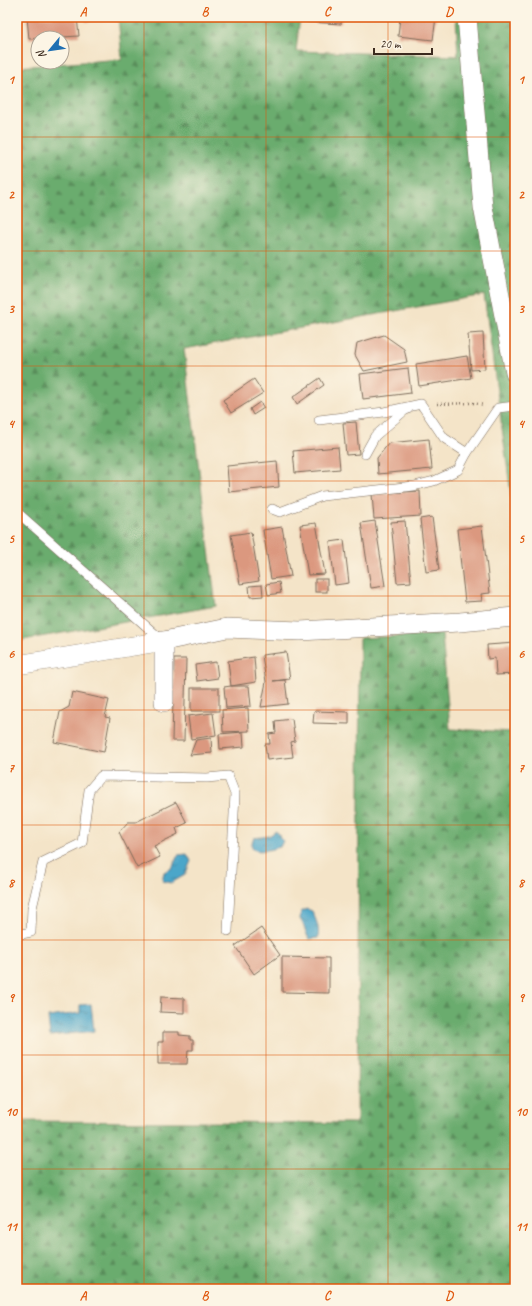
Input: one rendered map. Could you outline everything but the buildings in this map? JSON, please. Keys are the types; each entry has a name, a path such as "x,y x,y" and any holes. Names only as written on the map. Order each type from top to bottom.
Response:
{"street":[{"path":"467,17 483,207 515,373"},
{"path":"17,665 164,641 226,628 300,631 460,622 515,617"},
{"path":"164,641 164,702"}],"lane":[{"path":"421,404 444,438 467,453"},
{"path":"319,420 384,412 421,404"},
{"path":"365,454 375,436 404,411 421,404"},
{"path":"272,509 280,512 322,496 414,486 434,481 458,470 467,453 498,408 515,406"},
{"path":"17,512 164,641"},
{"path":"17,935 31,932 32,908 43,862 82,843 89,790 101,776 207,778 228,776 235,794 228,931"}],"path":[{"path":"421,404 473,403 498,408"}],"green space":[{"path":"118,17 300,17 296,51 458,56 456,17 515,17 515,524 484,295 184,349 216,606 17,641 17,67 30,66 30,70 70,70 70,63 122,59"},
{"path":"442,634 450,729 515,732 515,1289 17,1289 17,1121 357,1123 360,638"}],"water":[{"path":"276,831 283,841 280,847 260,851 253,848 252,844 254,838 269,836"},
{"path":"187,854 191,861 185,875 171,883 162,881 164,872 172,868 178,855"},
{"path":"307,909 312,911 316,921 318,927 318,938 309,939 300,919 301,912"},
{"path":"91,1004 94,1031 50,1036 48,1017 80,1013 80,1005"}]}
